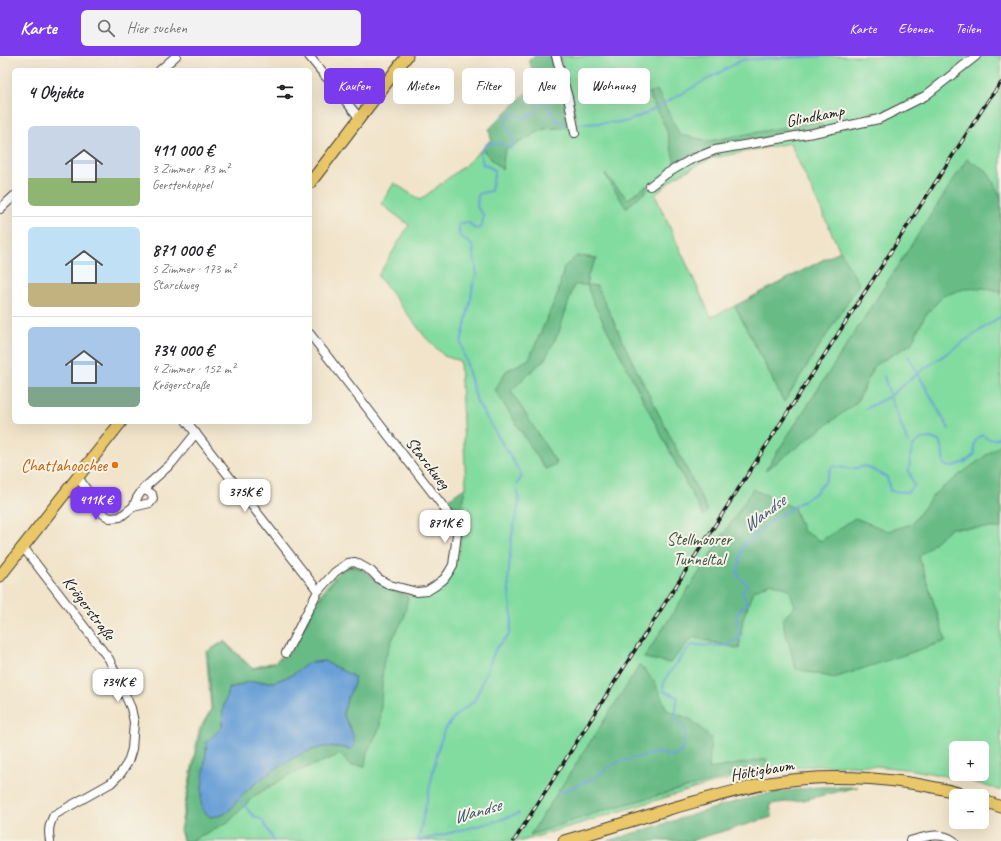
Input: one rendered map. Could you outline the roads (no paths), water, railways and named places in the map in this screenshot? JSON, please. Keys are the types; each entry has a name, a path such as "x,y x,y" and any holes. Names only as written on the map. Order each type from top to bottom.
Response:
{"main road":[{"path":"312,180 407,56"},
{"path":"0,576 119,424"},
{"name":"Höltigbaum","path":"564,841 712,797 751,787 787,781 846,778 882,780 926,786 949,791"},
{"path":"989,803 1001,807"}],"street":[{"path":"162,68 176,56"},
{"path":"309,56 360,118"},
{"path":"556,56 568,97 575,133"},
{"name":"Glindkamp","path":"650,186 666,174 690,160 715,150 813,133 879,118 925,96 976,56"},
{"path":"0,208 12,198"},
{"name":"Starckweg","path":"286,653 318,591 335,572 342,567 348,563 355,562 371,571 379,579 390,586 417,592 427,591 444,579 453,565 457,534 455,525 442,505 312,337"},
{"path":"189,424 318,591"},
{"path":"133,507 143,489 172,463 196,433"},
{"path":"78,477 103,514 110,518 120,517 133,507 150,503 153,499 152,494 143,489"},
{"name":"Krögerstraße","path":"23,547 109,659 131,708 134,722 132,749 128,762 121,773 111,783 54,815 50,822 48,832 50,841"},
{"path":"910,841 935,835 945,836 954,841"}],"water":[{"path":"324,661 354,677 354,684 347,699 343,714 352,732 355,744 350,749 338,747 319,748 289,760 244,793 225,813 210,817 202,810 201,800 207,742 222,727 223,709 228,690 248,682 274,682 292,675 308,663"}],"waterway":[{"path":"578,124 625,122 645,114 742,60 825,56"},
{"path":"517,484 522,476 477,402 461,343 473,284 477,274 473,246 459,235 459,224 468,222 475,229 481,228 484,216 477,207 478,194 491,191 495,170 483,164 480,153 488,143 502,144 511,149 513,139 506,123 506,120 510,115 514,114 525,117 536,112 539,102 543,102 548,105 556,121 569,124"},
{"path":"865,409 890,396 918,373 1001,316"},
{"path":"908,356 949,429"},
{"path":"884,376 908,443"},
{"name":"Wandse","path":"560,793 592,779 618,762 657,753 672,756 683,750 686,730 676,719 678,697 663,691 664,680 691,645 724,646 740,639 737,614 747,602 742,592 747,585 737,574 743,545 768,523 815,493 825,482 832,466 852,469 865,466 887,477 890,491 908,492 914,486 909,471 910,457 913,446 921,439 931,438 939,441 942,446 944,465 951,467 965,462 975,454 974,443 982,435 991,439 1001,437"},
{"path":"418,841 438,749 444,731 455,716 474,701 496,648 509,635 512,618 508,582 511,540 519,502 517,489"},
{"path":"239,798 252,815 262,820 274,841"},
{"name":"Wandse","path":"419,841 500,820 519,813"}],"railway":[{"path":"514,841 640,642 989,99 1001,83"}],"place":[{"name":"Chattahoochee","path":"115,465"}],"park label":[{"name":"Stellmoorer Tunneltal","path":"699,549"}]}
